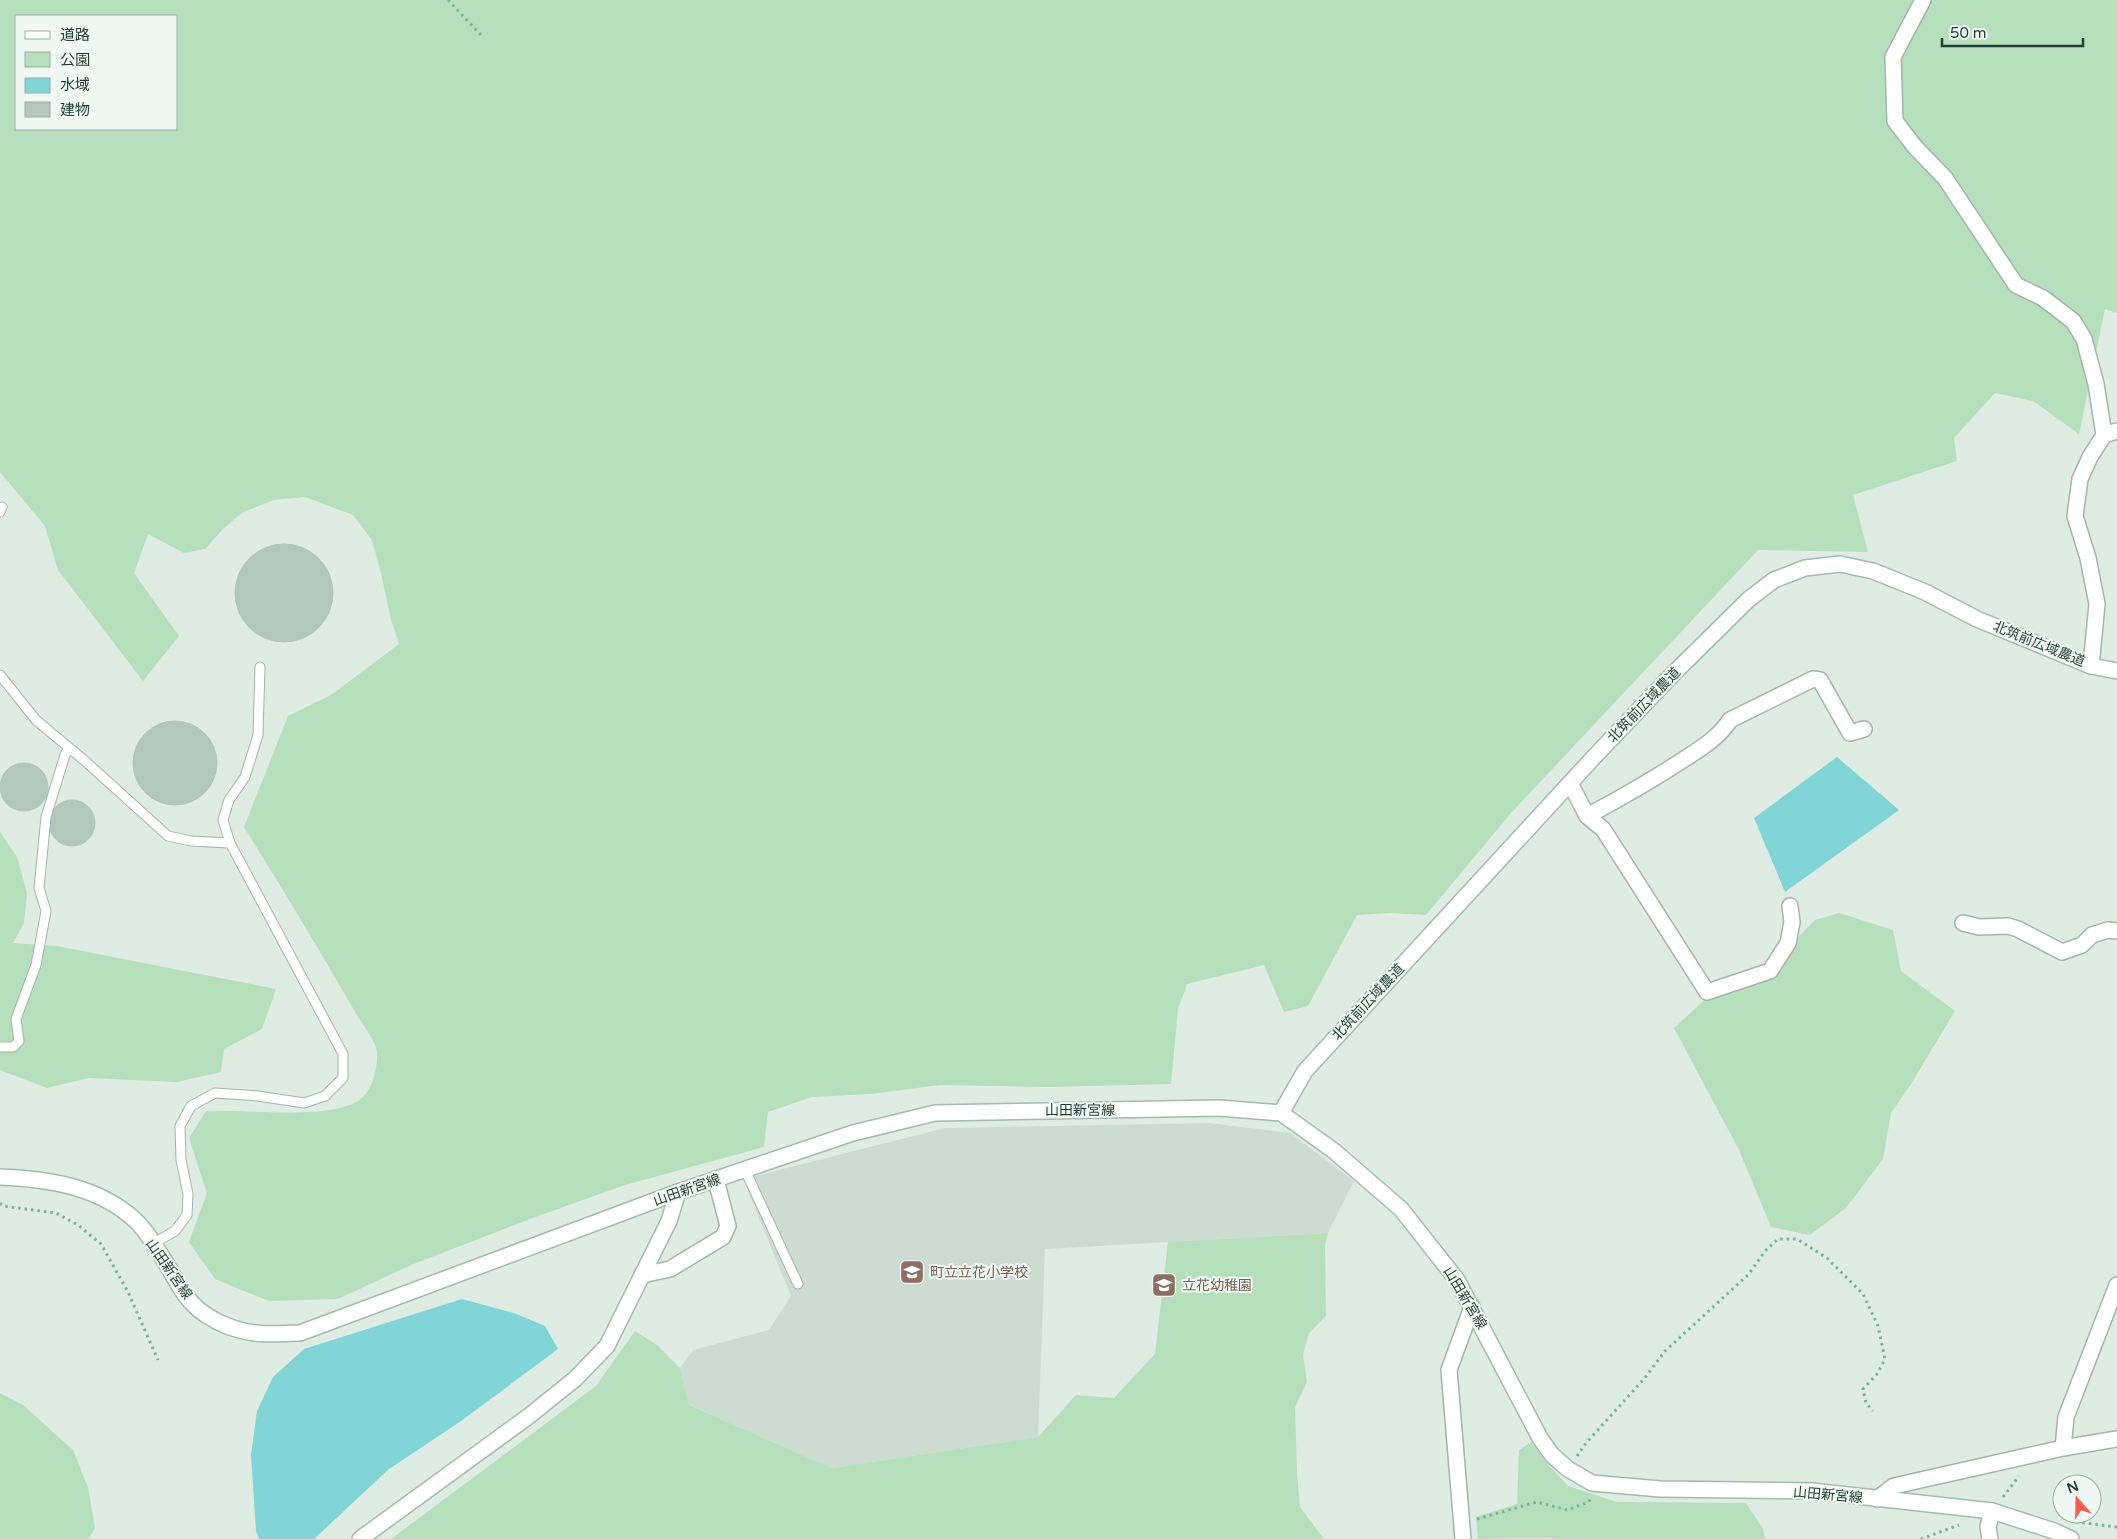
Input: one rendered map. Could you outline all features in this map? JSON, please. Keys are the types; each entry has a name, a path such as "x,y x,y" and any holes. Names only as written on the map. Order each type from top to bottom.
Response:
{"street":[{"path":"1922,0 1893,57 1894,122 1945,178 2016,285 2043,298 2073,321 2084,339 2111,433 2090,457 2080,479 2075,516 2088,558 2097,604 2091,666"},
{"name":"北筑前広域農道","path":"1281,1114 1305,1071 1570,783 1673,674 1749,599 1774,580 1805,568 1840,564 1873,571 1925,592 1977,619 2091,666 2117,671"},
{"path":"1588,816 1657,778 1721,733 1730,720 1813,679 1820,680 1850,733 1864,729"},
{"path":"1570,783 1588,816 1603,829 1707,992 1770,971 1788,942 1792,922 1790,906"},
{"path":"1963,923 1979,928 2008,926 2018,929 2062,952 2082,945 2092,934 2108,930 2117,931"},
{"name":"山田新宮線","path":"0,1177 21,1178 75,1186 96,1195 136,1221 186,1298 213,1320 254,1333 300,1333 678,1192 853,1132 935,1113 1219,1108 1281,1114 1334,1151 1401,1209 1457,1280 1540,1438 1552,1455 1568,1469 1592,1483 1660,1489 1812,1491 1992,1511 2054,1531 2071,1539"},
{"path":"642,1275 670,1269 723,1237 728,1226 716,1180"},
{"path":"360,1539 529,1416 575,1379 607,1346 669,1221 678,1192"},
{"path":"2063,1448 2066,1417 2117,1285"},
{"path":"1463,1539 1449,1370 1472,1307"},
{"path":"1877,1499 1894,1486 2063,1448 2117,1439"},
{"path":"1990,1539 1988,1527 1992,1511"}],"lane":[{"path":"152,1244 175,1231 187,1215 188,1194 181,1160 180,1126 191,1106 215,1094 258,1096 304,1103 325,1096 343,1078 343,1054 230,844 223,820 229,800 245,777 258,735 260,667"},
{"path":"0,675 36,720 168,836 191,841 230,844"},
{"path":"0,1047 13,1047 19,1041 16,1019 36,964 46,911 39,888 46,817 65,755 69,748"},
{"path":"745,1170 798,1284"}],"path":[{"path":"448,0 481,35"},
{"path":"0,1203 3,1206 56,1213 78,1225 101,1244 128,1292 158,1360"},
{"path":"1568,1469 1586,1443 1644,1379 1665,1351 1749,1274 1765,1251 1778,1239 1797,1239 1827,1258 1863,1294 1878,1326 1885,1359 1878,1374 1863,1389 1866,1403 1873,1411"},
{"path":"1992,1511 2034,1455"},
{"path":"1461,1523 1537,1502 1567,1510 1589,1502 1592,1483"}],"shaded area":[{"name":"町立立花小学校","path":"1208,1123 1290,1133 1354,1181 1328,1233 1045,1249 1038,1437 832,1468 689,1405 680,1368 693,1350 769,1330 791,1296 743,1179 945,1128"}],"green space":[{"path":"0,0 2117,0 2117,313 2105,309 2079,434 2033,401 1995,393 1954,438 1957,461 1853,495 1868,552 1758,550 1511,813 1426,915 1391,913 1357,915 1308,1006 1284,1012 1264,965 1187,984 1178,1009 1171,1084 1050,1087 940,1085 870,1094 812,1097 768,1112 764,1147 625,1185 538,1216 411,1265 338,1299 269,1301 215,1279 189,1242 207,1193 189,1138 206,1111 284,1113 325,1111 356,1102 366,1093 373,1080 377,1059 374,1043 244,827 288,716 331,695 399,644 391,620 372,540 353,515 305,497 274,500 243,512 224,528 205,549 184,553 148,534 134,573 179,636 143,681 58,570 45,526 0,472"},
{"path":"0,832 17,857 27,893 24,923 13,943 57,946 276,989 262,1029 224,1049 221,1072 177,1082 89,1078 47,1088 0,1070"},
{"path":"1839,913 1893,930 1901,971 1955,1011 1911,1084 1891,1113 1883,1159 1846,1208 1810,1235 1771,1227 1739,1150 1674,1028 1721,985 1770,966 1815,920"},
{"path":"1328,1233 1325,1245 1326,1316 1309,1333 1303,1355 1307,1382 1295,1407 1300,1507 1324,1539 391,1539 596,1386 635,1331 657,1345 680,1368 689,1405 832,1468 1038,1437 1076,1395 1114,1398 1155,1354 1168,1242"},
{"path":"0,1393 23,1405 73,1450 88,1487 95,1528 88,1539 0,1539"},
{"path":"1531,1442 1568,1486 1617,1502 1746,1503 1763,1529 1765,1539 1478,1539 1476,1517 1517,1504 1519,1450"}],"water":[{"path":"1837,757 1899,810 1785,892 1754,818"},
{"path":"462,1299 514,1313 545,1326 558,1349 461,1421 389,1469 314,1539 259,1539 256,1531 251,1455 257,1411 273,1377 304,1349"}],"building":[{"path":"284,544 294,545 311,552 325,566 332,583 332,603 325,620 311,634 294,641 284,642 274,641 257,634 243,620 236,603 235,593 236,583 243,566 257,552 274,545"},
{"path":"175,721 191,724 205,733 214,747 217,763 214,779 205,793 191,802 175,805 159,802 145,793 136,779 133,763 136,747 145,733 159,724"},
{"path":"19,763 29,763 41,770 48,782 48,792 41,804 29,811 19,811 11,807 4,800 0,792 0,782 4,774 11,767"},
{"path":"77,800 81,801 91,810 94,814 94,832 85,842 77,846 67,846 59,842 50,832 49,818 53,810 63,801"}],"place":[{"name":"町立立花小学校","path":"912,1272"},
{"name":"立花幼稚園","path":"1164,1285"}]}
